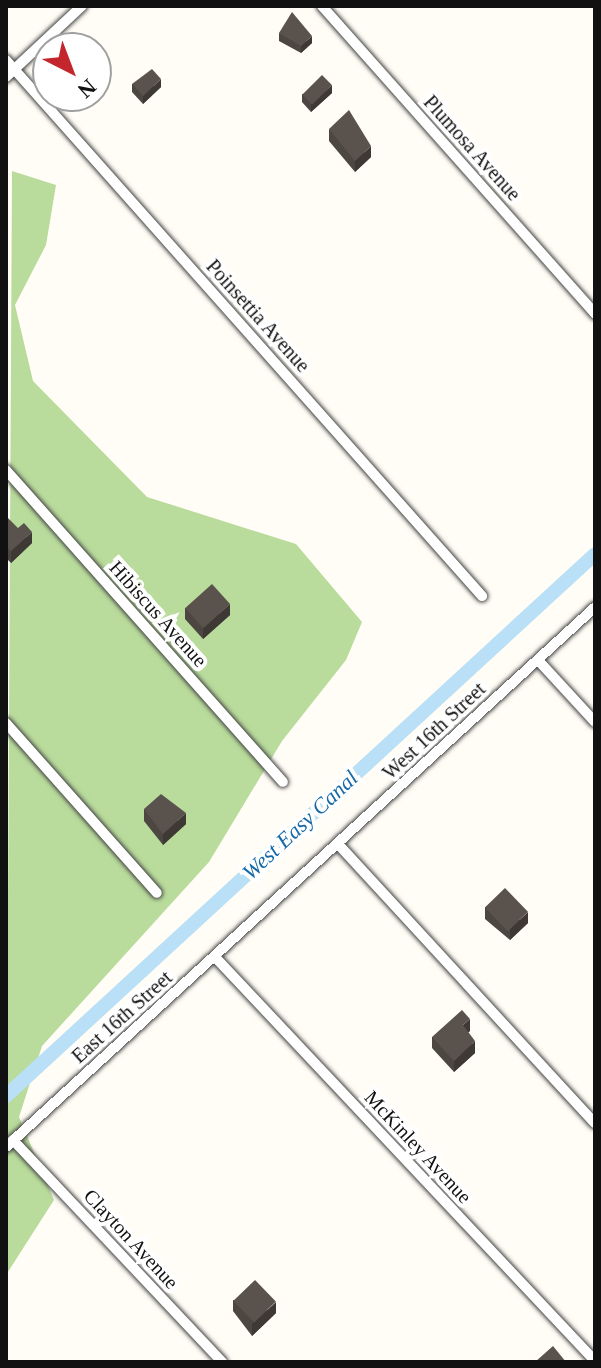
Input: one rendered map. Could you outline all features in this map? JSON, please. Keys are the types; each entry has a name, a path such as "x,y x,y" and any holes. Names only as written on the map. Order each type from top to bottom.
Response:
{"street":[{"path":"10,73 82,6"},
{"name":"Plumosa Avenue","path":"322,6 595,314"},
{"name":"Poinsettia Avenue","path":"6,60 10,73 482,596"},
{"name":"Hibiscus Avenue","path":"6,470 283,782"},
{"name":"West 16th Street","path":"262,913 595,607"},
{"path":"538,660 595,722"},
{"path":"6,723 157,893"},
{"path":"338,844 595,1123"},
{"name":"East 16th Street","path":"10,1144 262,913"},
{"name":"McKinley Avenue","path":"215,957 595,1361"},
{"name":"Clayton Avenue","path":"10,1144 222,1362"}],"green space":[{"path":"12,171 56,185 46,245 15,305 33,381 147,497 296,544 362,622 346,660 282,741 209,862 42,1046 19,1117 54,1200 6,1275"}],"building":[{"path":"292,12 312,36 301,46 279,33"},
{"path":"152,69 161,79 143,96 132,84"},
{"path":"322,75 332,85 312,105 302,95"},
{"path":"349,110 371,146 355,161 329,129"},
{"path":"7,517 18,528 24,523 32,532 11,551 6,546"},
{"path":"212,584 230,604 203,628 185,608"},
{"path":"161,794 186,813 163,834 144,809"},
{"path":"505,888 528,912 508,931 485,907"},
{"path":"462,1010 470,1019 463,1025 475,1041 454,1061 432,1037"},
{"path":"255,1280 276,1302 254,1322 233,1301"},
{"path":"553,1346 566,1362 535,1362"}],"waterway":[{"name":"West Easy Canal","path":"6,1096 595,554"}]}
